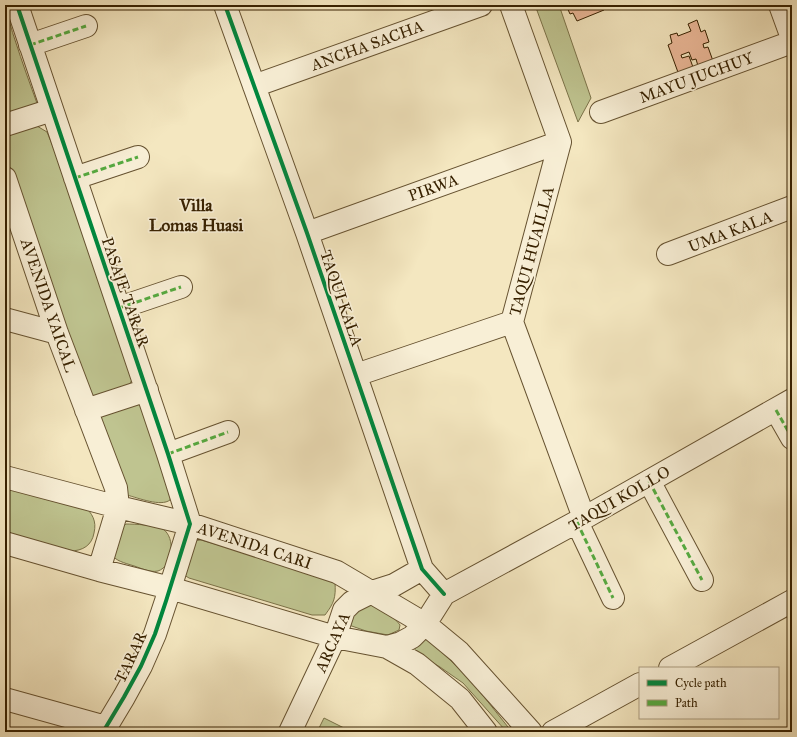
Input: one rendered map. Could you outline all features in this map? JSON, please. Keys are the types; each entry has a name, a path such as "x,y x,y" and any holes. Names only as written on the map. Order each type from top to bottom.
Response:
{"street":[{"name":"PASAJE TARAR","path":"17,5 147,390 190,524"},
{"name":"TAQUI KALA","path":"225,5 307,232 422,569 444,594"},
{"name":"ANCHA SACHA","path":"254,86 481,5"},
{"path":"511,5 560,142"},
{"path":"780,5 792,38"},
{"path":"30,45 86,26"},
{"name":"MAYU JUCHUY","path":"601,112 792,42"},
{"path":"5,125 52,110"},
{"name":"PIRWA","path":"307,232 560,142"},
{"name":"TAQUI HUAILLA","path":"560,142 512,322 580,520 613,598"},
{"path":"75,178 138,157"},
{"name":"AVENIDA YAICAL","path":"5,178 57,332 116,488 118,507 99,570"},
{"name":"UMA KALA","path":"668,254 792,207"},
{"path":"119,308 182,287"},
{"path":"5,319 57,332"},
{"path":"356,375 512,322"},
{"path":"86,410 147,390"},
{"path":"784,405 792,438"},
{"name":"TAQUI KOLLO","path":"444,594 580,520 784,405"},
{"path":"168,454 228,432"},
{"name":"AVENIDA CARI","path":"5,477 118,507 190,524 337,572 425,624 459,652 532,732"},
{"path":"649,481 702,580"},
{"path":"170,588 190,524"},
{"path":"5,543 99,570 170,588 335,637 387,647 416,664 460,699 486,732"},
{"name":"ARCAYA","path":"290,732 335,637 344,610 352,602 372,592 394,585 422,569"},
{"name":"TARAR","path":"105,729 124,697 155,634 170,588"},
{"path":"387,647 401,643 412,637 425,624 444,594"},
{"path":"672,667 792,601"},
{"path":"553,732 639,685"},
{"path":"5,700 105,729"}],"green space":[{"path":"535,5 559,5 591,98 578,122"},
{"path":"5,10 38,106 5,119"},
{"path":"37,126 47,132 61,166 133,378 129,385 98,399 89,395 5,155 5,136 23,128"},
{"path":"139,401 172,492 170,500 166,502 161,503 149,501 127,495 95,415"},
{"path":"5,485 84,506 91,514 95,525 93,537 89,544 79,550 70,551 5,532"},
{"path":"126,524 155,527 163,529 167,533 170,539 171,552 167,564 163,568 158,571 148,571 123,563 115,558 112,551 114,533"},
{"path":"201,540 326,576 335,582 335,596 332,604 325,615 312,615 189,578 181,573 192,541"},
{"path":"366,604 389,614 400,625 399,630 388,635 366,631 346,624 350,611"},
{"path":"422,639 426,639 431,642 469,678 508,727 508,730 505,730 463,683 416,653 415,646"},
{"path":"324,718 352,732 317,732"}],"building":[{"path":"566,5 601,5 604,10 577,21 573,13 570,14"},
{"path":"697,20 701,32 705,30 709,42 703,44 704,48 708,47 713,61 698,66 696,59 692,60 689,52 681,55 682,58 689,56 694,70 679,75 668,45 672,43 670,35 677,33 678,36 691,31 688,24"}],"marked path":[{"path":"30,45 86,26"},
{"path":"75,178 138,157"},
{"path":"119,308 181,287"},
{"path":"776,410 792,438"},
{"path":"168,454 228,432"},
{"path":"649,481 702,580"},
{"path":"577,522 613,598"}],"cycle path":[{"path":"17,5 168,454 190,524 155,634 141,666 103,732"},
{"path":"225,5 307,233 422,569 444,594"}],"district":[{"name":"Villa Lomas Huasi","path":"196,215"}]}
